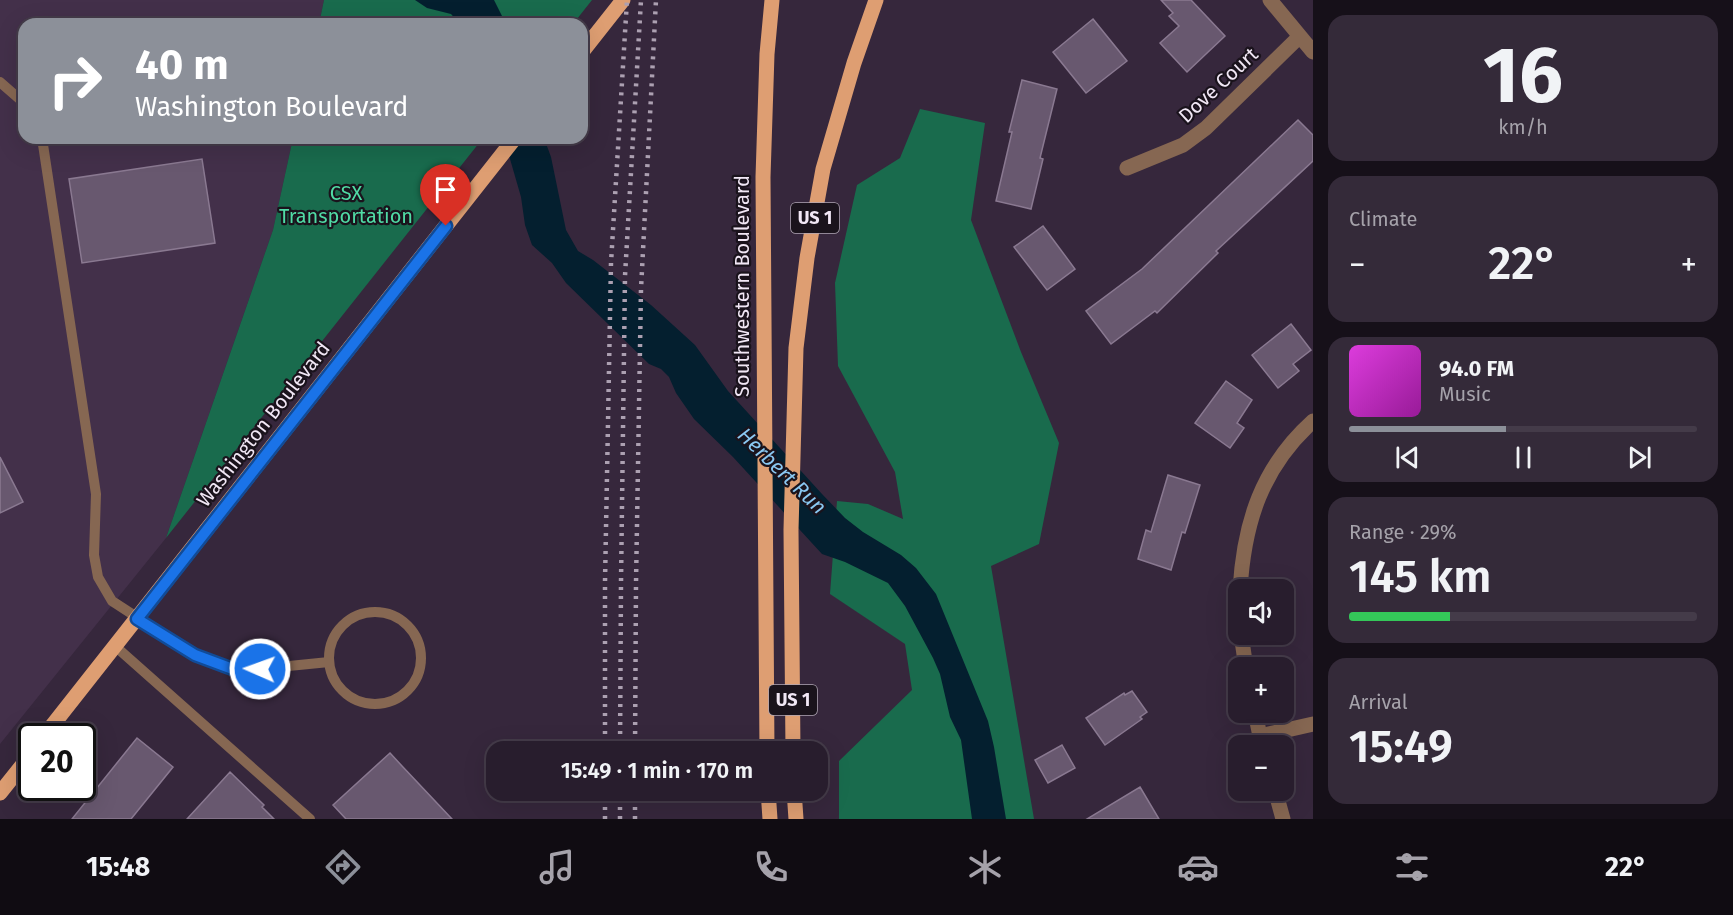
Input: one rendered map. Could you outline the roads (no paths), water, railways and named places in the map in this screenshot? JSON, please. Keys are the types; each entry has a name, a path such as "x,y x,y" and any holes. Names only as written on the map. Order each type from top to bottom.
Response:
{"main road":[{"path":"588,44 623,0"},
{"name":"Southwestern Boulevard","path":"767,741 763,177 767,54 772,0"},
{"name":"US 1","path":"793,741 791,530 796,348 807,258 823,169 854,63 876,0"},
{"name":"Washington Boulevard","path":"54,723 510,144"},
{"path":"0,793 18,770"},
{"path":"769,801 770,819"},
{"path":"795,801 796,819"}],"street":[{"path":"1270,0 1313,52"},
{"name":"Dove Court","path":"1127,168 1183,145 1206,128 1299,37"},
{"path":"1241,579 1242,562 1254,506 1265,482 1281,457 1298,434 1313,421"},
{"path":"1279,735 1313,724"},
{"path":"1278,801 1283,819"}],"lane":[{"path":"0,82 18,98"},
{"path":"43,144 96,494 94,555 98,577 112,601 137,619 195,655 238,671 329,662"},
{"path":"372,612 390,614 405,623 416,637 422,654 420,672 411,688 397,699 379,704 361,702 345,693 334,679 329,662 331,644 340,628 354,617 372,612"},
{"path":"115,646 310,819"}],"water":[{"path":"415,0 494,0 503,18 455,18 451,14 427,8"},
{"name":"Herbert Run","path":"506,144 546,144 566,230 578,251 651,305 695,345 728,391 845,518 901,555 916,568 936,594 988,721 1006,819 972,819 961,740 950,717 940,674 905,606 888,583 845,562 822,554 733,457 694,419 676,393 669,377 661,369 649,364 566,283 552,263 532,245 525,225 521,197"}],"railway":[{"path":"605,741 605,582 611,263 627,0"},
{"path":"620,741 625,276 641,0"},
{"path":"635,741 641,289 656,0"},
{"path":"605,801 605,819"},
{"path":"620,801 620,819"},
{"path":"635,801 635,819"}],"park label":[{"name":"CSX Transportation","path":"346,204"}]}
